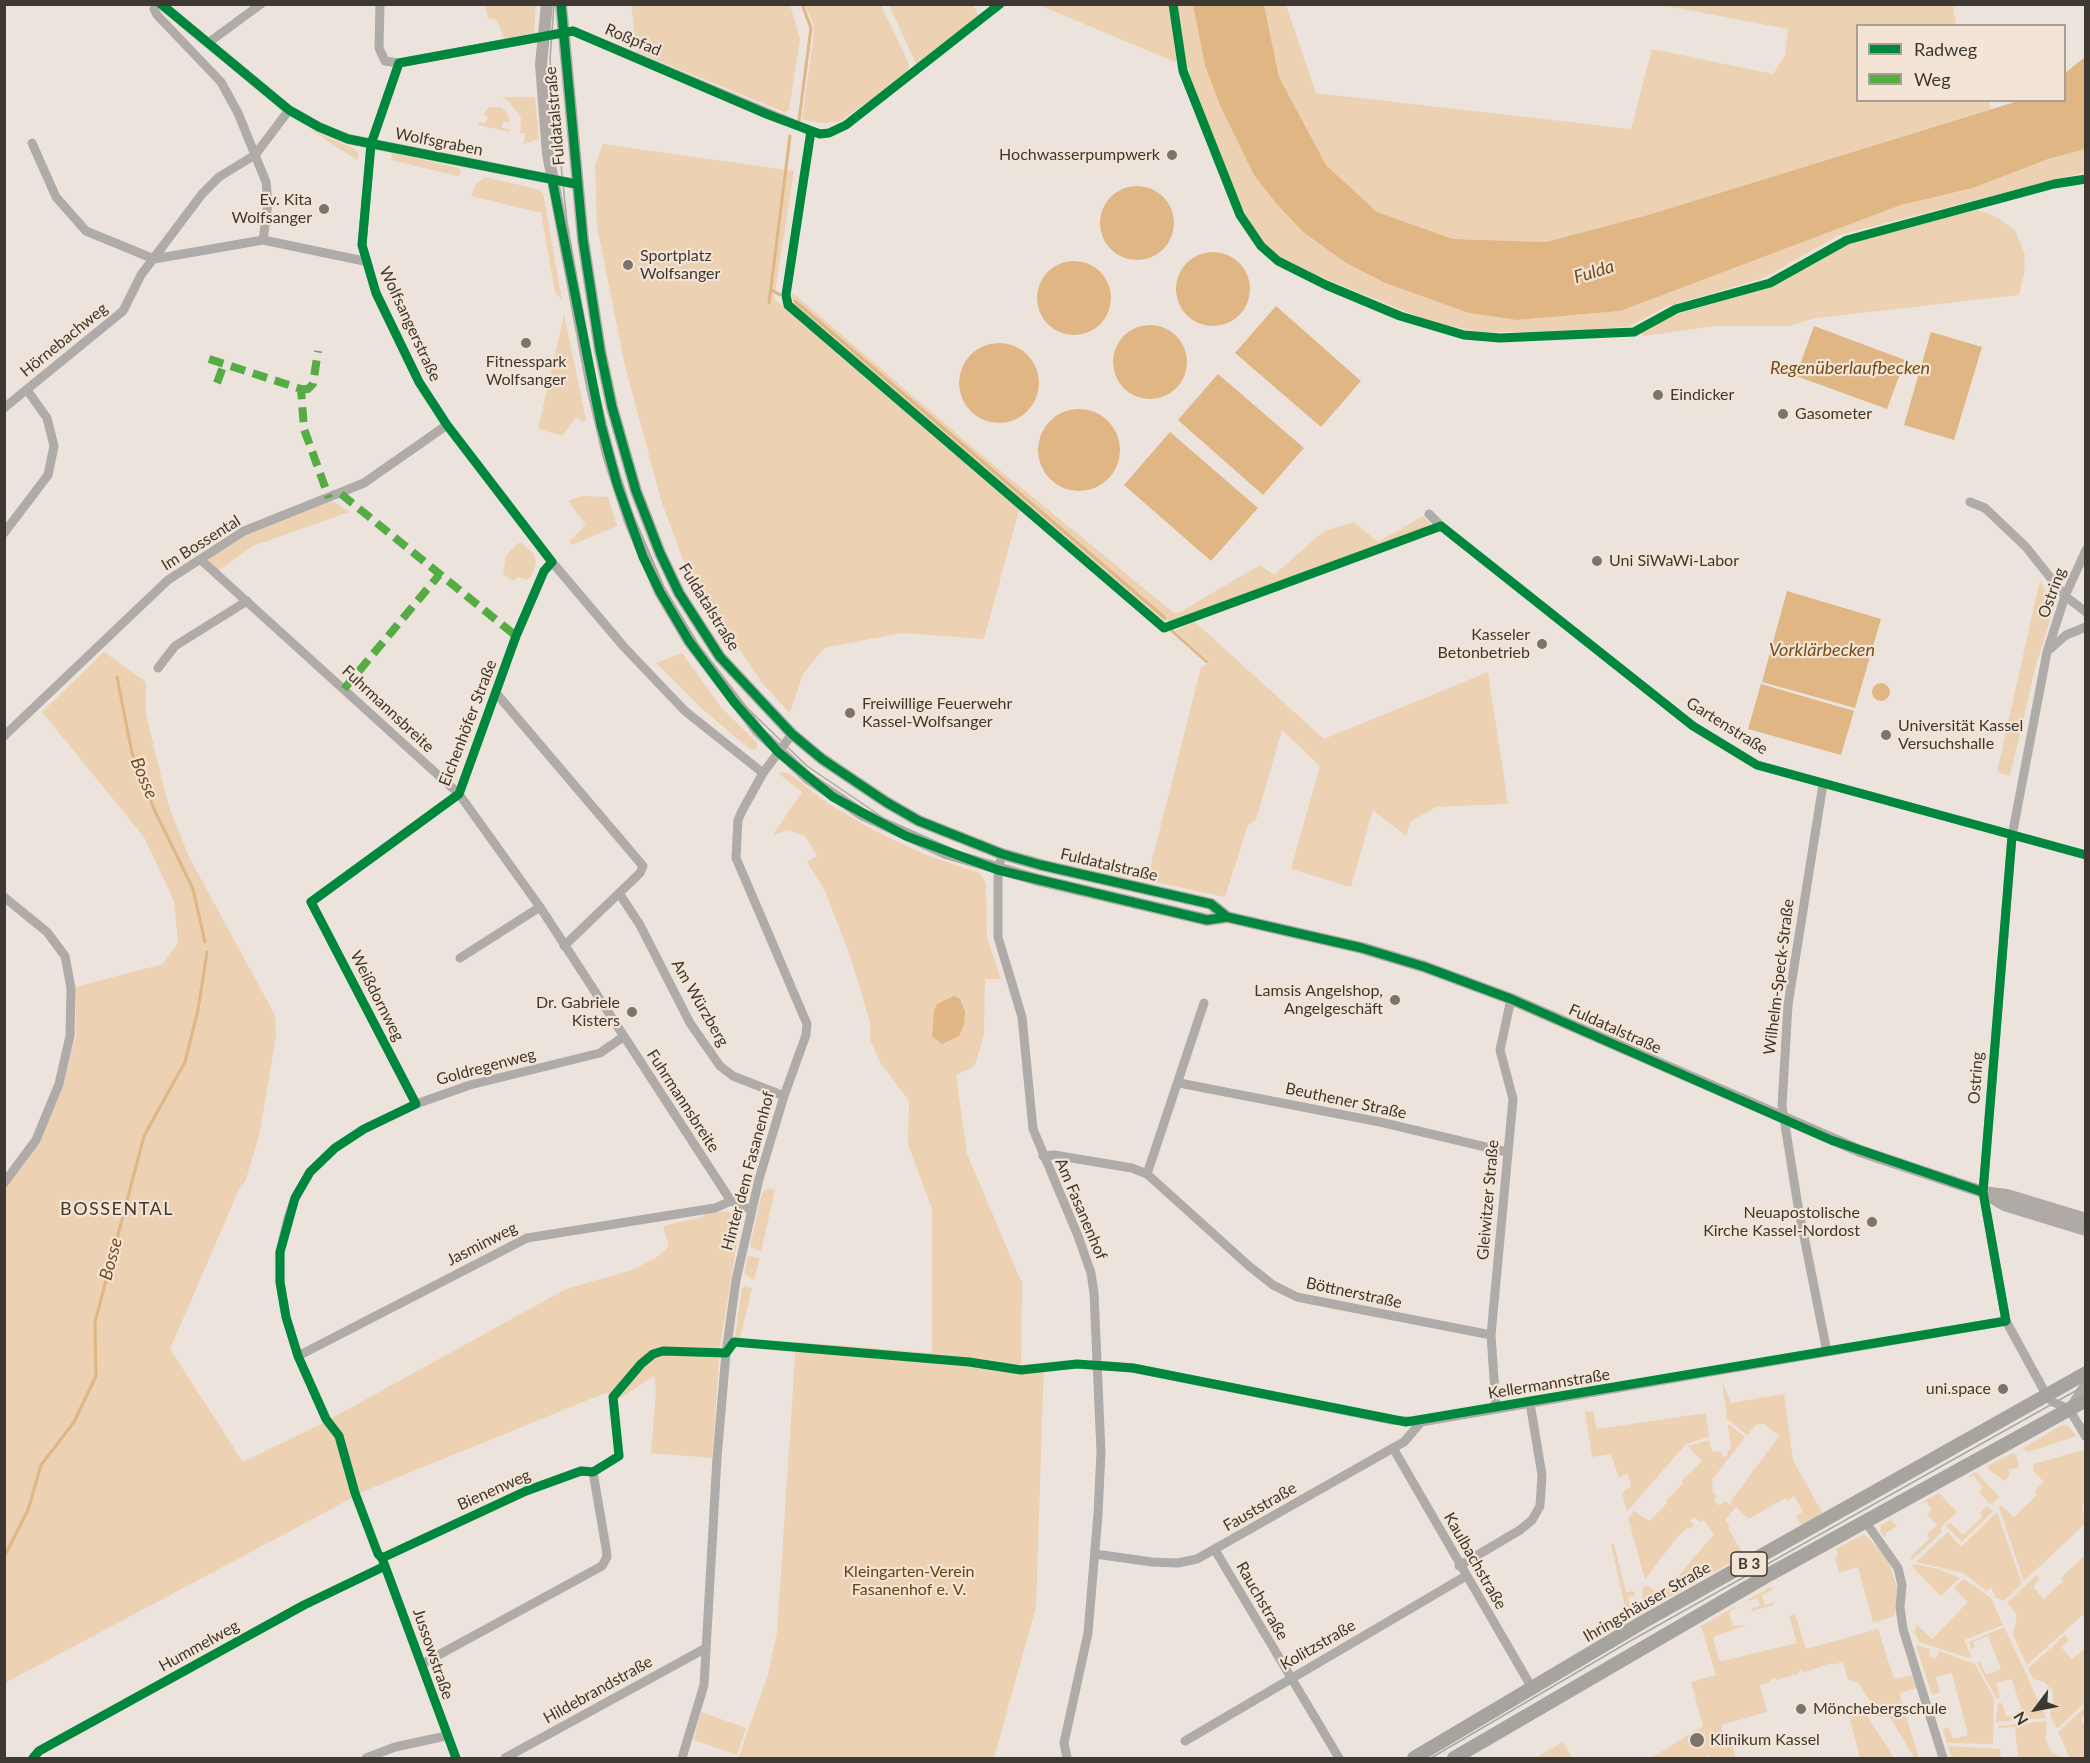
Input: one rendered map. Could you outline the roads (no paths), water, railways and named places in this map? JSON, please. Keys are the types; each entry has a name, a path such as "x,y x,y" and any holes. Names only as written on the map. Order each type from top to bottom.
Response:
{"main road":[{"name":"Fuldatalstraße","path":"547,4 543,37 542,104 552,179 591,387 611,464 630,522 660,592 689,641 734,702 778,752 833,797 906,836 998,870 1207,920 1227,917 1382,954 1511,999 1860,1151 1983,1192 2007,1195 2085,1219"},
{"name":"Fuldatalstraße","path":"561,4 576,184 600,350 623,450 646,522 679,593 720,657 792,734 822,759 886,802 920,821 1002,854 1211,904 1227,917"},
{"name":"Fuldatalstraße","path":"1983,1192 2004,1205 2085,1230"},
{"name":"Ihringshäuser Straße","path":"1414,1758 1643,1622 2085,1373"},
{"name":"B 3","path":"1454,1758 1865,1521 2085,1400"}],"street":[{"name":"Wolfsgraben","path":"159,4 289,110 318,127 348,139 576,184"},
{"path":"159,4 154,9 160,20 221,82 238,113 266,182 268,203 262,240"},
{"path":"208,43 261,4"},
{"path":"380,4 379,48 385,61 399,63"},
{"name":"Roßpfad","path":"399,63 573,31 811,131"},
{"name":"Wolfsangerstraße","path":"399,63 371,144 362,245 364,261 376,293 408,362 447,425 552,562 624,647 685,711 763,773"},
{"name":"Hörnebachweg","path":"4,408 123,311 141,275 202,194 219,177 255,155 289,110"},
{"path":"32,143 56,197 86,231 154,259 262,240 364,261"},
{"path":"4,533 48,475 54,446 47,418 27,390"},
{"name":"Im Bossental","path":"4,736 168,580 244,531 364,483 447,425"},
{"path":"1971,502 1985,508 2026,547 2065,596 2085,612"},
{"name":"Gartenstraße","path":"1429,514 1510,582 1694,726 1757,765 2085,855"},
{"name":"Ostring","path":"2047,1396 2007,1321 1983,1192 2012,836 2047,652 2065,596 2085,550"},
{"name":"Fuhrmannsbreite","path":"201,560 459,794 540,907 731,1201"},
{"name":"Eichenhöfer Straße","path":"311,902 459,794 527,611 544,571 552,562"},
{"path":"158,668 175,646 247,601"},
{"path":"2047,652 2066,636 2085,627"},
{"path":"496,693 638,857 643,866 640,873 564,946"},
{"name":"Hinter dem Fasanenhof","path":"682,1758 704,1685 726,1353 736,1280 751,1210 784,1096 806,1035 807,1024 736,858 738,820 763,773 792,734"},
{"name":"Wilhelm-Speck-Straße","path":"1823,784 1788,1005 1782,1106 1796,1196 1827,1352"},
{"name":"Am Fasanenhof","path":"1002,854 998,870 998,937 1022,1017 1033,1129 1091,1273 1098,1365 1101,1452 1095,1554 1088,1633 1064,1743 1067,1758"},
{"name":"Am Würzberg","path":"619,893 640,925 690,1023 720,1066 733,1076 784,1096"},
{"path":"4,897 47,932 65,956 71,988 70,1036 58,1084 36,1140 5,1181"},
{"name":"Weißdornweg","path":"311,902 416,1104"},
{"path":"460,958 540,907"},
{"name":"Gleiwitzer Straße","path":"1496,1407 1491,1335 1513,1099 1500,1050 1511,999"},
{"path":"1147,1174 1204,1003"},
{"name":"Goldregenweg","path":"326,1419 298,1356 286,1317 280,1282 280,1252 295,1198 310,1172 335,1148 364,1129 416,1104 470,1085 600,1053 623,1037"},
{"name":"Beuthener Straße","path":"1179,1083 1380,1122 1507,1152"},
{"name":"Böttnerstraße","path":"1043,1156 1054,1155 1132,1168 1147,1174 1249,1266 1273,1285 1297,1297 1491,1335"},
{"path":"731,1201 751,1210"},
{"name":"Jasminweg","path":"298,1356 527,1238 715,1209 731,1201"},
{"name":"Kellermannstraße","path":"1098,1365 1133,1368 1392,1420 1420,1422 1496,1407 2007,1321"},
{"path":"2069,1409 2085,1383"},
{"path":"2047,1396 2053,1402 2069,1409 2085,1437"},
{"path":"1459,1566 1520,1530 1532,1520 1540,1506 1542,1475 1530,1403"},
{"name":"Fauststraße","path":"1095,1554 1178,1563 1215,1550 1404,1442 1420,1422"},
{"name":"Kaulbachstraße","path":"1394,1448 1459,1566 1532,1688"},
{"name":"Bienenweg","path":"384,1562 526,1491 581,1471 593,1472 619,1456"},
{"path":"422,1664 602,1566 607,1557 593,1472"},
{"path":"1865,1521 1898,1568 1902,1585 1900,1606 1904,1629 1943,1758"},
{"name":"Rauchstraße","path":"1215,1550 1339,1758"},
{"name":"Jussowstraße","path":"384,1562 446,1736 456,1758"},
{"name":"Hummelweg","path":"33,1758 39,1750 384,1562"},
{"name":"Kolitzstraße","path":"1185,1741 1466,1576"},
{"name":"Hildebrandstraße","path":"506,1758 706,1648"},
{"path":"366,1758 395,1747 446,1736"}],"water":[{"name":"Fulda","path":"1193,5 1264,5 1279,77 1326,165 1377,212 1453,239 1546,242 1648,215 2015,102 2066,102 2066,72 2085,57 2085,149 2048,159 1973,188 1901,205 1620,311 1517,320 1469,313 1385,283 1346,263 1303,232 1254,175 1220,105 1205,65"},
{"path":"1137,186 1151,189 1163,197 1171,209 1174,223 1171,237 1163,249 1151,257 1137,260 1123,257 1111,249 1103,237 1100,223 1103,209 1111,197 1123,189"},
{"path":"1213,252 1227,255 1239,263 1247,275 1250,289 1247,303 1239,315 1227,323 1213,326 1199,323 1187,315 1179,303 1176,289 1179,275 1187,263 1199,255"},
{"path":"1074,261 1088,264 1100,272 1108,284 1111,298 1108,312 1100,324 1088,332 1074,335 1060,332 1048,324 1040,312 1037,298 1040,284 1048,272 1060,264"},
{"path":"1276,306 1361,381 1321,427 1235,353"},
{"path":"1150,325 1164,328 1176,336 1184,348 1187,362 1184,376 1176,388 1164,396 1150,399 1136,396 1124,388 1116,376 1113,362 1116,348 1124,336 1136,328"},
{"name":"Regenüberlaufbecken","path":"1814,326 1905,360 1887,409 1796,376"},
{"name":"Regenüberlaufbecken","path":"1931,332 1982,347 1954,440 1904,425"},
{"path":"991,343 1007,343 1028,354 1039,375 1039,391 1028,412 1007,423 991,423 977,417 965,405 959,391 959,375 965,361 977,349"},
{"path":"1218,374 1304,448 1263,495 1178,420"},
{"path":"1071,409 1087,409 1102,416 1113,427 1120,442 1117,466 1108,479 1087,491 1071,491 1056,484 1045,473 1038,458 1038,442 1045,427 1056,416"},
{"path":"1170,432 1258,508 1211,561 1124,485"},
{"name":"Vorklärbecken","path":"1787,591 1881,619 1855,708 1762,682"},
{"path":"1881,683 1887,686 1890,692 1887,698 1881,701 1875,698 1872,692 1875,686"},
{"path":"1761,684 1854,711 1841,755 1748,729"},
{"path":"954,996 960,999 965,1012 964,1024 959,1036 942,1044 932,1036 934,1012 937,1004"}],"waterway":[{"path":"799,120 811,28 802,4"},
{"path":"769,303 790,136"},
{"path":"772,290 780,295"},
{"path":"795,301 1165,618"},
{"path":"1172,631 1207,662"},
{"name":"Bosse","path":"117,677 132,753 154,809 193,889 205,942"},
{"name":"Bosse","path":"4,1557 28,1510 41,1465 74,1422 96,1376 95,1322 144,1136 185,1062 198,1010 207,952"}],"tram line":[{"path":"554,4 550,60 567,222 596,387 626,498 664,587 704,654 741,702 807,766 885,819 962,853 1019,870 1361,951 1424,970 1510,1002 1846,1149 2086,1225"},
{"path":"1431,1758 1632,1640 2086,1385"},
{"path":"2086,1410 2086,1416"}],"place":[{"name":"Hochwasserpumpwerk","path":"1172,155"},
{"name":"Ev. Kita Wolfsanger","path":"324,209"},
{"name":"Sportplatz Wolfsanger","path":"628,265"},
{"name":"Fitnesspark Wolfsanger","path":"526,343"},
{"name":"Eindicker","path":"1658,395"},
{"name":"Gasometer","path":"1783,414"},
{"name":"Uni SiWaWi-Labor","path":"1597,561"},
{"name":"Kasseler Betonbetrieb","path":"1542,644"},
{"name":"Freiwillige Feuerwehr Kassel-Wolfsanger","path":"850,713"},
{"name":"Universität Kassel Versuchshalle","path":"1886,735"},
{"name":"Lamsis Angelshop, Angelgeschäft","path":"1395,1000"},
{"name":"Dr. Gabriele Kisters","path":"632,1012"},
{"name":"Neuapostolische Kirche Kassel-Nordost","path":"1872,1222"},
{"name":"uni.space","path":"2003,1389"},
{"name":"Mönchebergschule","path":"1801,1709"},
{"name":"Klinikum Kassel","path":"1697,1740"}],"district":[{"name":"BOSSENTAL","path":"117,1209"}],"park label":[{"name":"Kleingarten-Verein Fasanenhof e. V.","path":"909,1581"}]}
